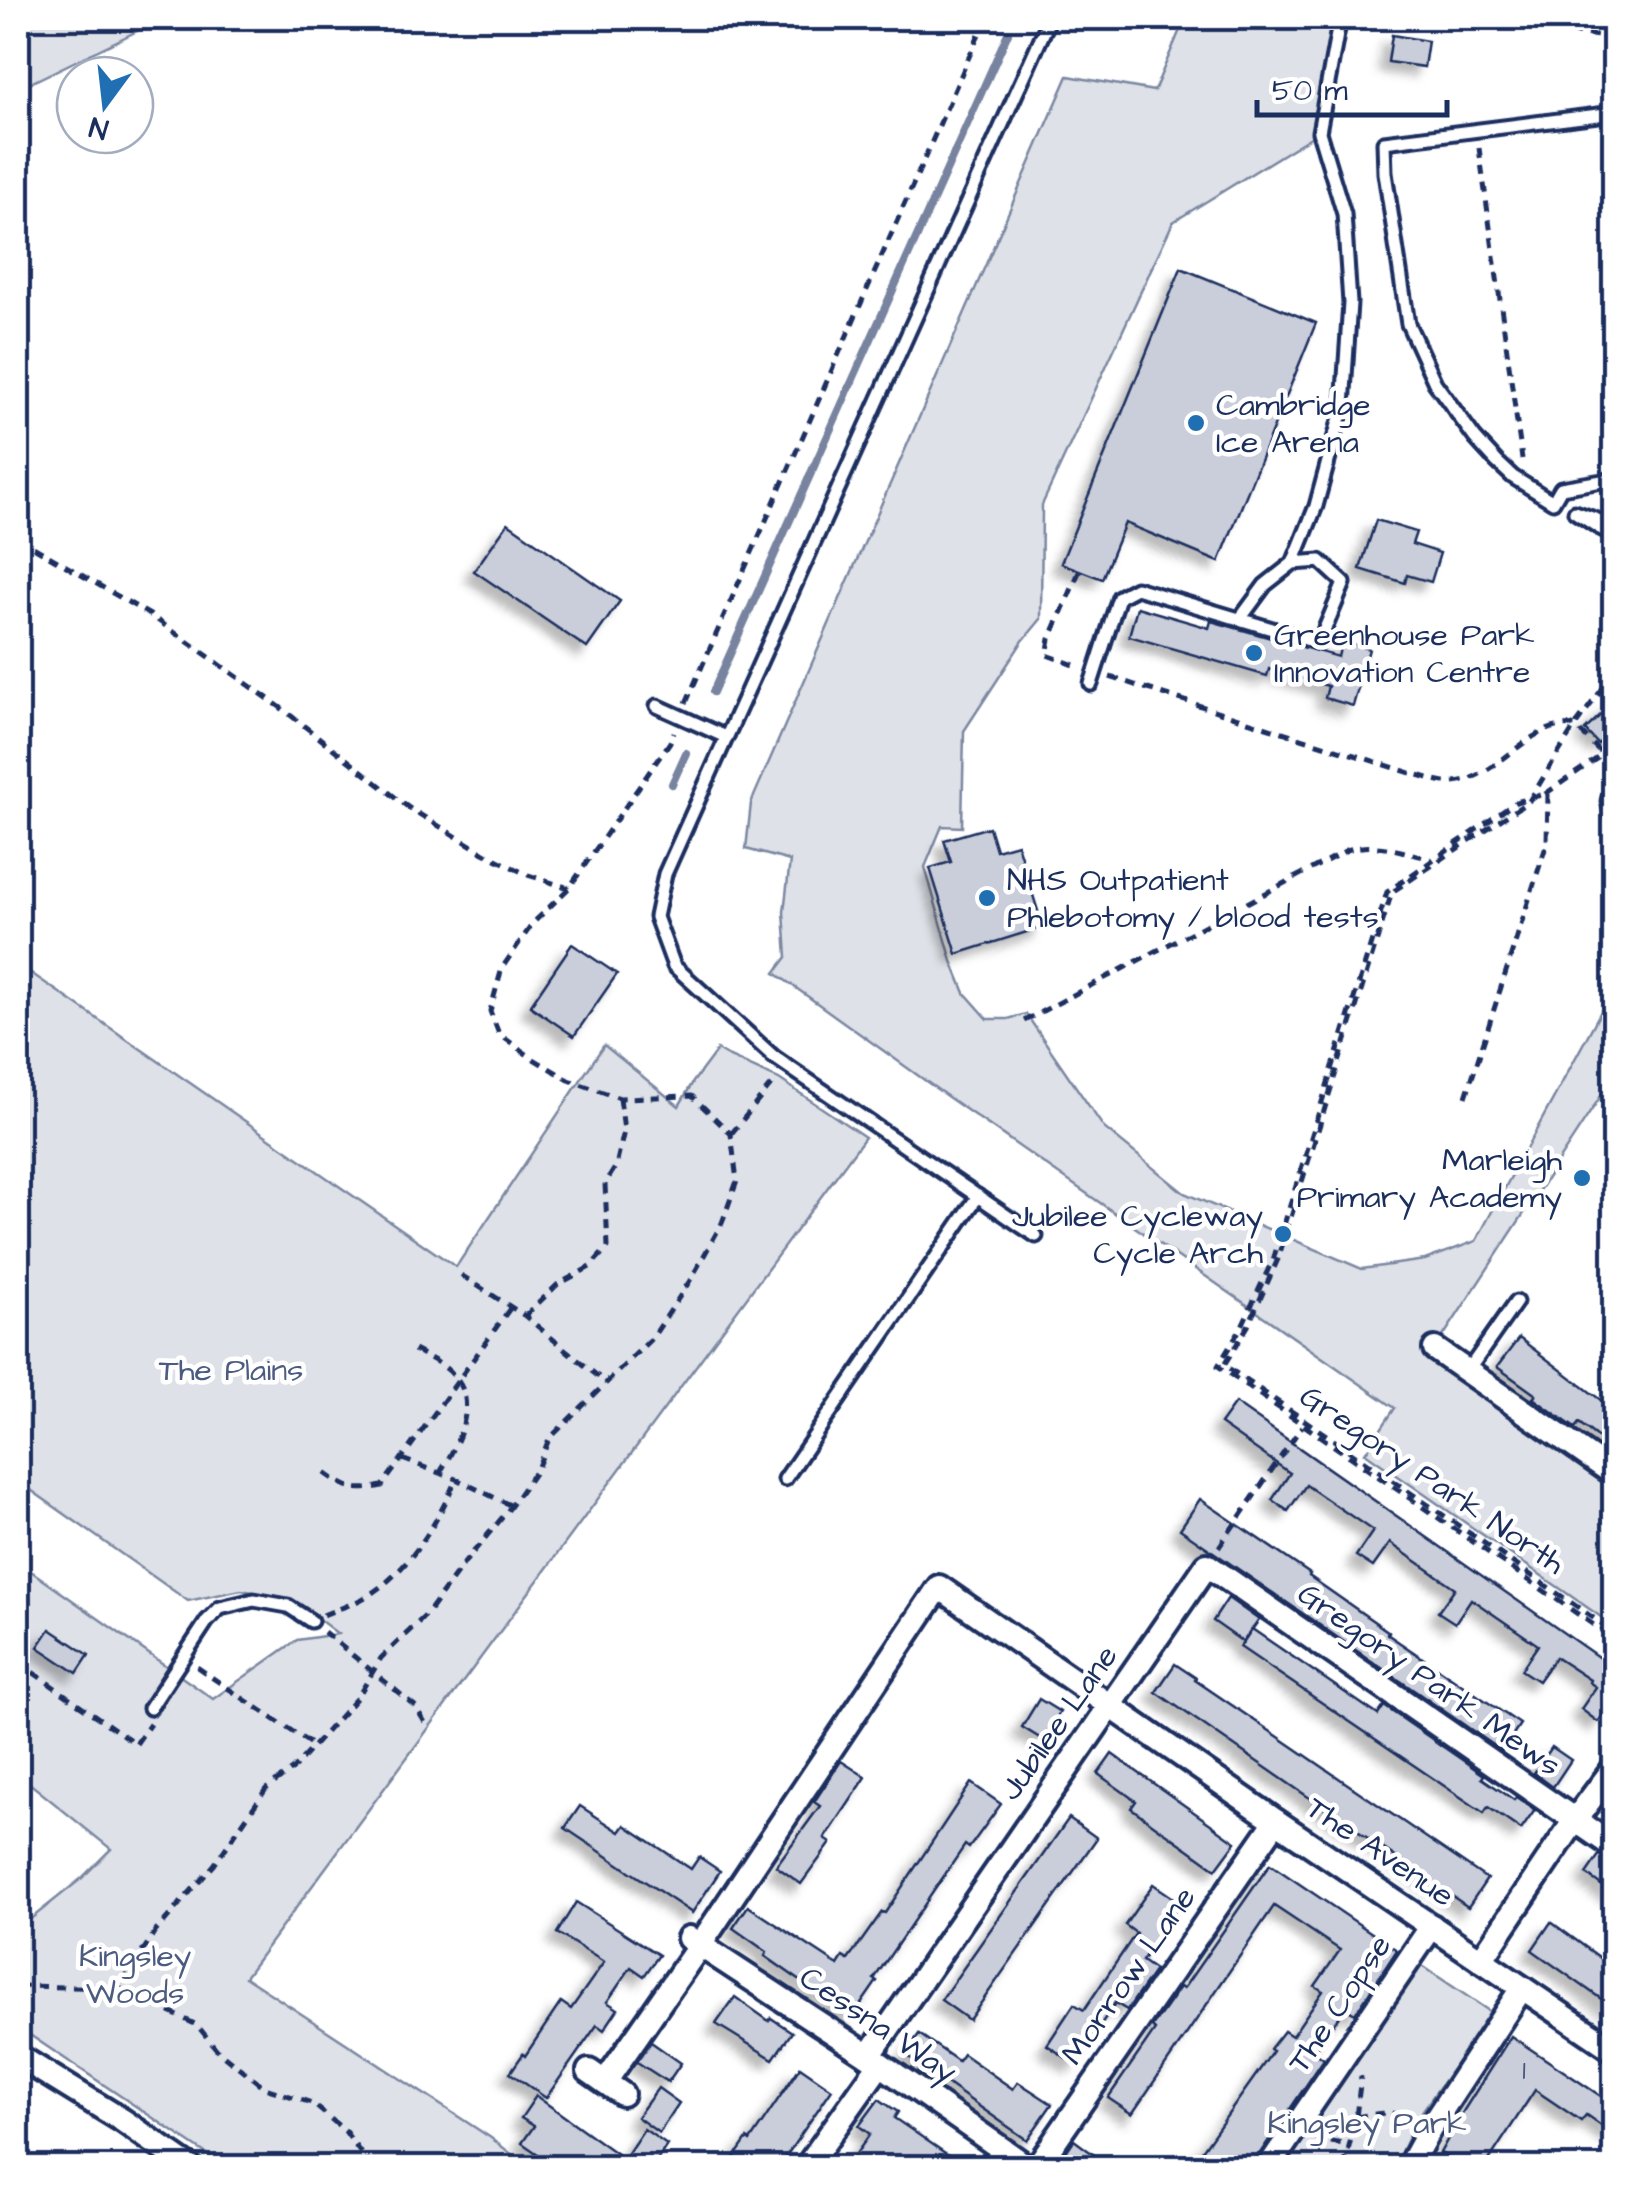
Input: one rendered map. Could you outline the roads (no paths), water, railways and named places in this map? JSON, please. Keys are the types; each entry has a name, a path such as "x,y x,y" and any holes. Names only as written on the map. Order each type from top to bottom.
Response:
{"street":[{"path":"1435,1350 1614,1474"},
{"name":"Jubilee Lane","path":"806,2168 1207,1565"},
{"name":"Gregory Park Mews","path":"1207,1565 1614,1848"},
{"name":"The Avenue","path":"695,1942 939,1587 1614,2050"},
{"path":"1481,1960 1614,1768"},
{"name":"Morrow Lane","path":"1033,2168 1276,1821"},
{"name":"The Copse","path":"1268,2168 1432,1926"},
{"path":"606,2082 695,1942"},
{"name":"Cessna Way","path":"695,1942 1033,2168"},
{"path":"1408,2168 1522,1988"},
{"path":"18,2056 122,2120 190,2168"}],"lane":[{"path":"1036,1236 774,1056 674,966 656,917 666,874 726,737 1050,18"},
{"path":"1240,619 1266,586 1293,563 1316,506 1343,406 1350,303 1344,214 1319,132 1340,18"},
{"path":"1614,112 1384,142 1385,173 1408,324 1435,383 1475,438 1513,476 1553,502 1614,526"},
{"path":"1553,502 1562,488 1614,479"},
{"path":"1575,512 1614,535"},
{"path":"1092,678 1119,597 1136,588 1319,643 1344,584 1320,561 1293,563"},
{"path":"657,706 726,737"},
{"path":"1614,780 1608,801 1614,821"},
{"path":"784,1479 978,1196"},
{"path":"1467,1372 1516,1302"},
{"path":"154,1711 183,1656 206,1621 220,1608 254,1600 288,1606 311,1620"}],"waterway":[{"path":"713,692 1008,33"},
{"path":"672,784 686,753"}],"place":[{"name":"Cambridge Ice Arena","path":"1196,423"},
{"name":"Greenhouse Park Innovation Centre","path":"1254,653"},
{"name":"NHS Outpatient Phlebotomy / blood tests","path":"987,898"},
{"name":"Marleigh Primary Academy","path":"1582,1178"},
{"name":"Jubilee Cycleway Cycle Arch","path":"1283,1234"}],"park label":[{"name":"The Plains","path":"231,1370"},
{"name":"Kingsley Woods","path":"135,1974"},
{"name":"Kingsley Park","path":"1367,2123"}]}
